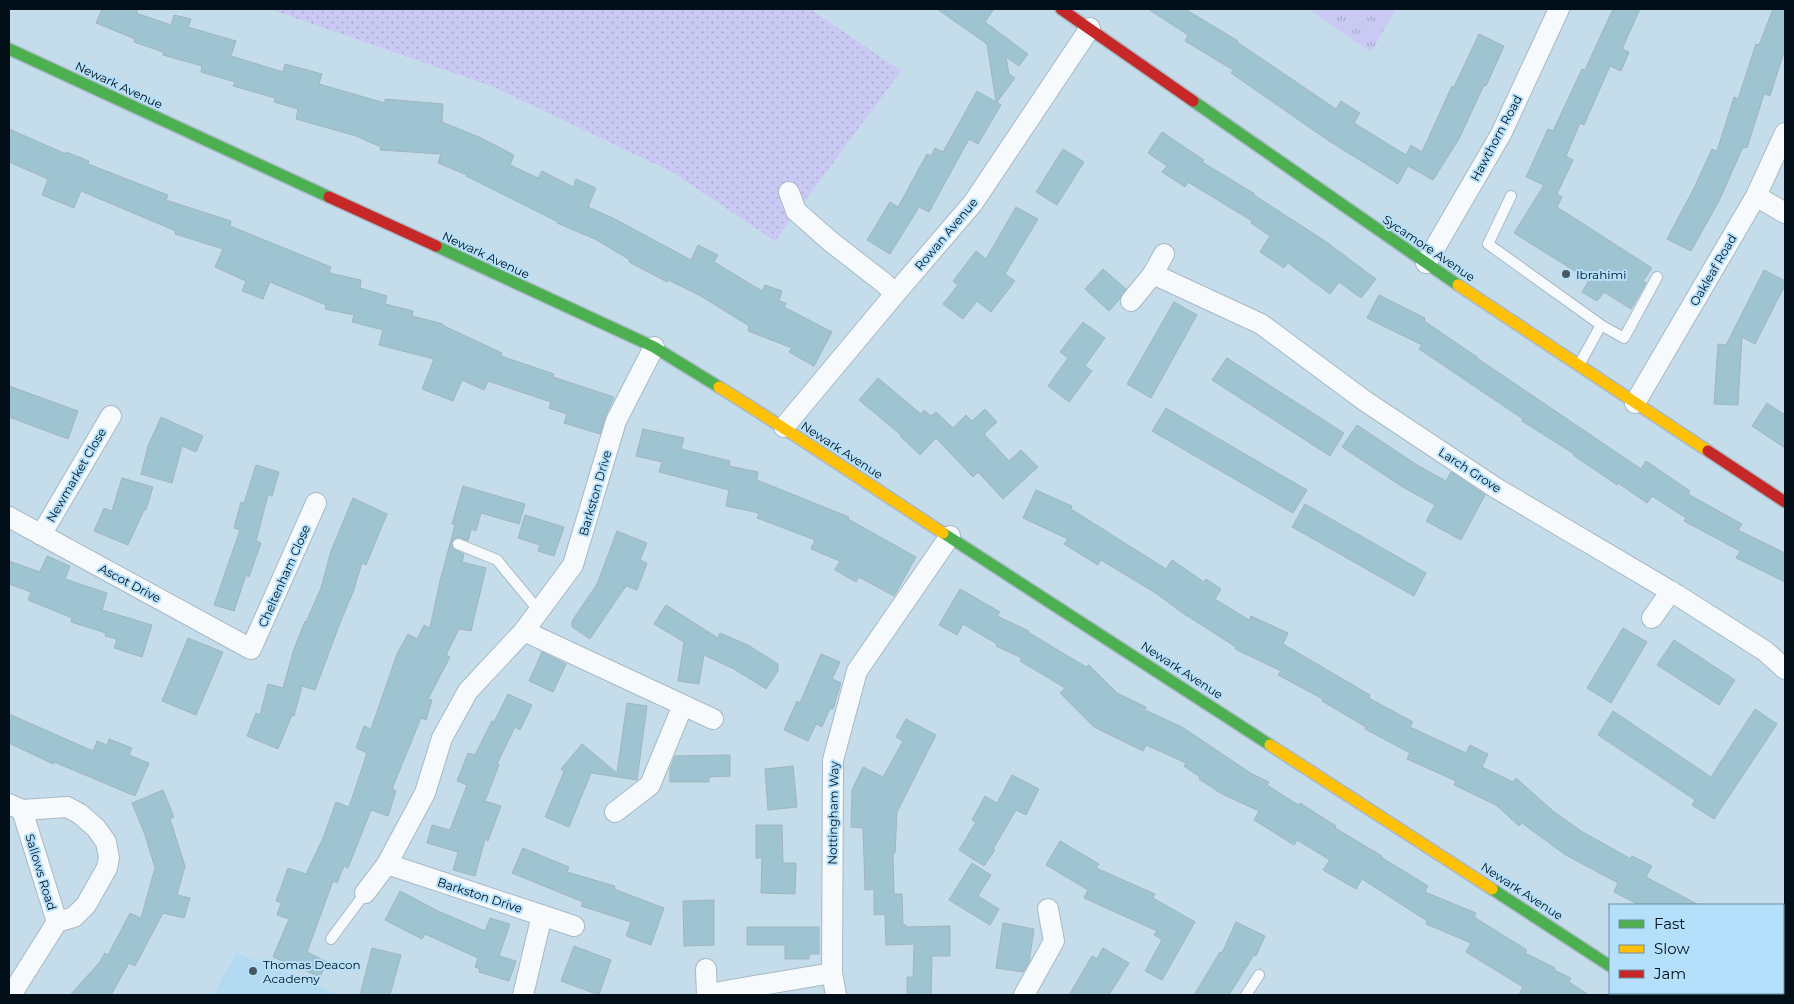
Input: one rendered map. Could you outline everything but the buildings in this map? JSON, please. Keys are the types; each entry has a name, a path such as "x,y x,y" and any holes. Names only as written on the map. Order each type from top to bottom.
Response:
{"street":[{"name":"Sycamore Avenue","path":"1061,9 1426,263 1785,502"},
{"name":"Hawthorn Road","path":"1426,263 1501,134 1559,9"},
{"name":"Rowan Avenue","path":"784,428 895,294 974,203 1090,28"},
{"name":"Newark Avenue","path":"9,49 654,347 784,428 1609,965"},
{"name":"Oakleaf Road","path":"1634,403 1756,196 1785,133"},
{"path":"789,192 796,210 830,241 884,283 895,294"},
{"path":"1756,196 1785,213"},
{"path":"1131,301 1153,274 1164,254"},
{"name":"Larch Grove","path":"1153,274 1261,324 1365,401 1496,488 1671,591 1765,651 1785,669"},
{"name":"Barkston Drive","path":"365,893 387,864 425,793 442,738 468,691 524,631 573,565 616,421 654,347"},
{"name":"Newmarket Close","path":"41,535 111,416"},
{"name":"Cheltenham Close","path":"251,649 316,502"},
{"name":"Ascot Drive","path":"9,517 251,649"},
{"name":"Nottingham Way","path":"836,995 832,973 833,760 835,751 857,671 950,536"},
{"path":"1652,618 1671,591"},
{"path":"524,631 713,719"},
{"path":"615,812 650,785 683,706"},
{"path":"15,807 67,807 80,814 96,828 106,842 107,868 86,905 74,917 57,922"},
{"name":"Sallows Road","path":"12,995 57,922 15,807"},
{"name":"Barkston Drive","path":"387,864 574,926"},
{"path":"1024,995 1054,941 1048,909"},
{"path":"523,995 542,915"},
{"path":"706,969 707,994 832,973"}],"lane":[{"path":"1511,196 1488,244 1599,324 1624,338 1658,277"},
{"path":"1579,366 1601,325 1599,324"},
{"path":"458,544 497,560 540,611"},
{"path":"331,939 365,893"},
{"path":"1246,995 1259,975"}],"shaded area":[{"name":"Thomas Deacon Academy","path":"236,953 340,995 213,995"}],"green space":[{"path":"270,9 810,9 901,71 775,241 674,173 494,87"},
{"path":"1308,9 1396,9 1371,52"}],"traffic: fast":[{"path":"9,49 329,197"},
{"path":"1193,101 1458,285"},
{"path":"436,246 654,347 719,387"},
{"path":"943,533 1270,745"},
{"path":"1492,889 1609,965"}],"traffic: slow":[{"path":"1458,285 1708,451"},
{"path":"719,387 943,533"},
{"path":"1270,745 1492,889"}],"traffic: jam":[{"path":"1061,9 1193,101"},
{"path":"329,197 436,246"},
{"path":"1708,451 1785,502"}],"place":[{"name":"Ibrahimi","path":"1566,274"},
{"name":"Thomas Deacon Academy","path":"253,971"}]}
